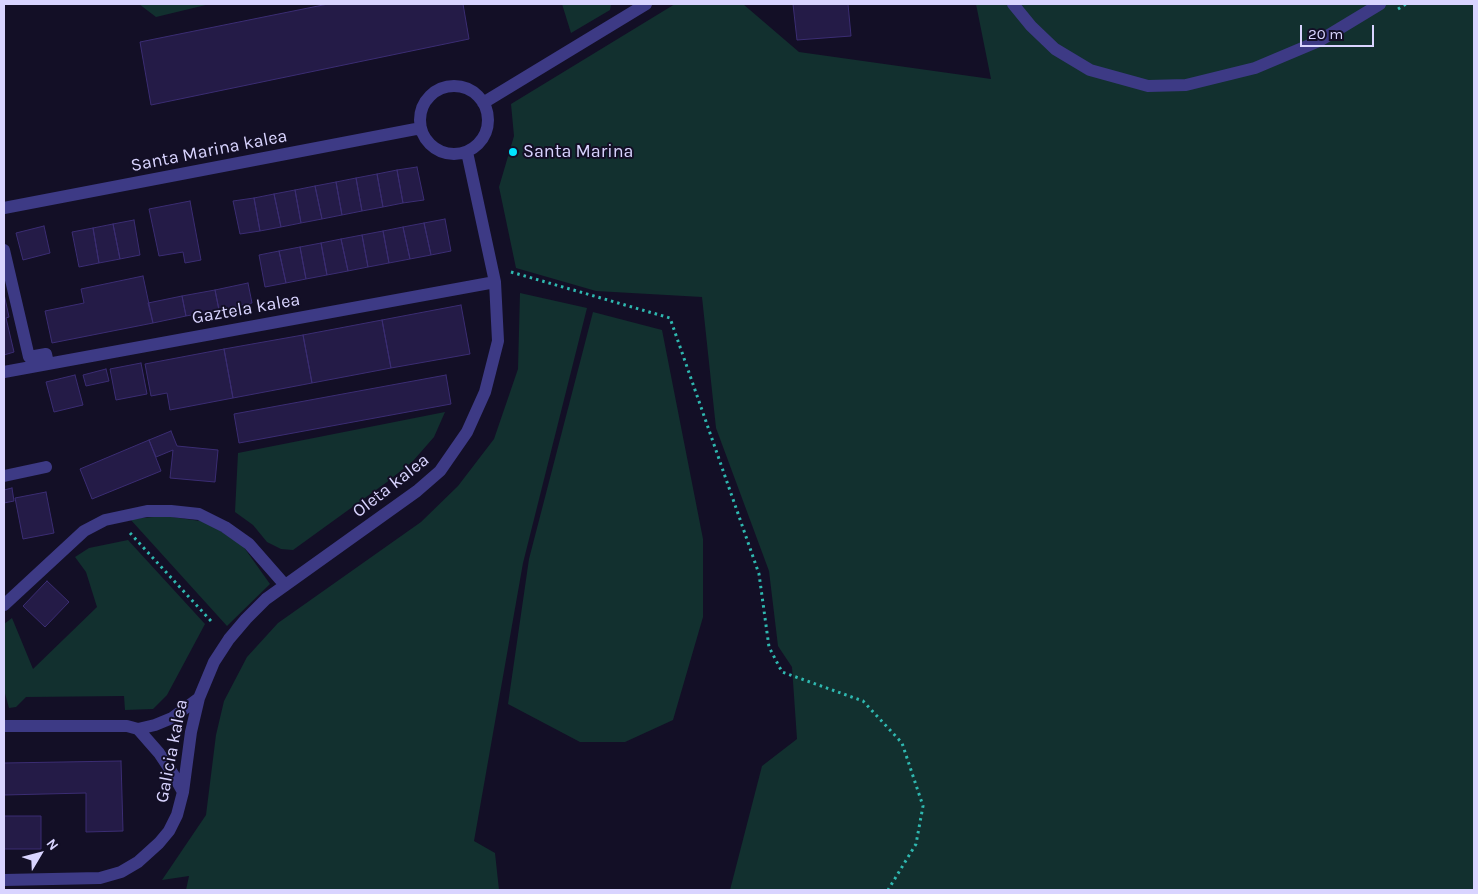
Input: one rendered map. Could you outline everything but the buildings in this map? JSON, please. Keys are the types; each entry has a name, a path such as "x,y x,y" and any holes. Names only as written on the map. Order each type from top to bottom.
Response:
{"street":[{"path":"483,103 646,4"},
{"path":"1013,4 1031,26 1055,49 1090,70 1148,86 1186,85 1255,68 1319,41 1380,4"},
{"path":"452,87 468,89 477,95 483,103 488,114 488,126 484,137 477,146 466,152 455,154 438,150 426,138 421,128 420,117 423,107 437,91 452,87"},
{"name":"Santa Marina kalea","path":"4,208 421,128"},
{"name":"Oleta kalea","path":"285,585 322,561 417,491 440,471 467,432 486,392 498,341 495,282 466,152"},
{"path":"4,250 29,357 46,354 48,363"},
{"name":"Gaztela kalea","path":"4,372 495,282"},
{"path":"4,476 46,467"},
{"path":"4,605 84,531 105,520 147,511 171,510 199,514 225,527 249,544 285,585"},
{"name":"Galicia kalea","path":"4,880 100,878 120,872 138,862 159,843 169,831 177,814 183,792 191,732 199,698 214,662 229,639 246,619 285,585"},
{"path":"4,726 127,726 138,729 172,718 199,698"},
{"path":"138,729 159,753 183,792"}],"path":[{"path":"491,266 670,318 759,574 769,647 782,672 863,701 902,743 923,806 916,844 888,890"},
{"path":"118,517 125,527 211,620"}],"green space":[{"path":"139,4 210,4 156,17"},
{"path":"562,4 611,4 610,10 571,33"},
{"path":"675,4 743,4 799,52 991,79 976,4 1474,4 1474,890 730,890 762,766 797,739 792,667 778,646 769,571 716,428 702,297 596,291 516,268 499,187 514,136 511,104"},
{"path":"520,293 587,308 523,563 474,841 495,853 499,890 186,890 189,876 162,880 206,815 216,735 224,701 247,657 278,623 421,522 458,486 494,439 518,369"},
{"path":"593,312 662,330 703,539 703,617 673,720 625,742 580,742 508,704 529,559"},
{"path":"445,412 434,437 413,461 293,550 281,549 267,542 253,525 235,512 238,453"},
{"path":"165,516 207,522 243,546 270,584 227,626 130,519"},
{"path":"128,540 205,624 167,695 153,709 125,710 124,696 26,697 16,707 9,708 4,690 4,624 12,618 33,669 97,607 86,572 75,557 89,548"}],"place":[{"name":"Santa Marina","path":"513,152"}]}
